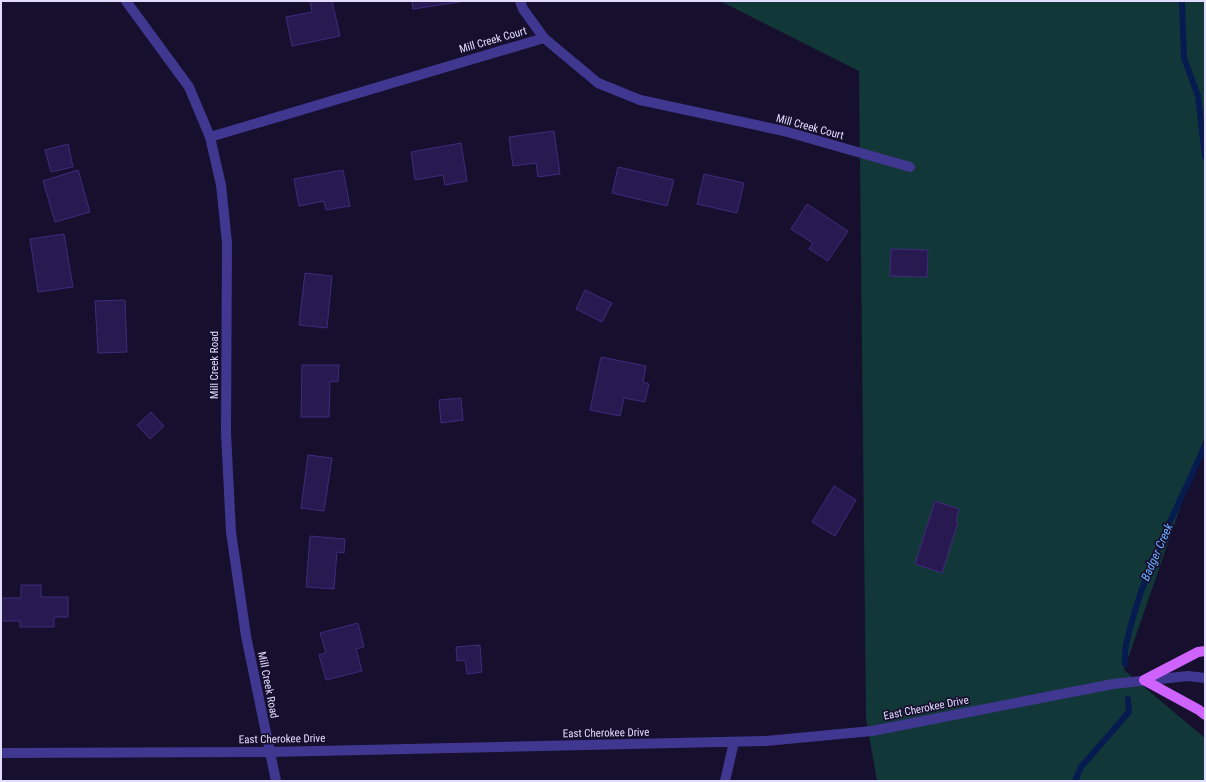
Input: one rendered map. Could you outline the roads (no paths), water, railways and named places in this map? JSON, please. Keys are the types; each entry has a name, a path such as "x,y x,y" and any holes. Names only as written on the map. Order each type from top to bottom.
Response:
{"main road":[{"path":"1144,680 1198,652 1205,651"},
{"path":"1144,680 1205,715"}],"street":[{"name":"Mill Creek Road","path":"126,1 189,87 210,137 221,185 227,243 226,433 231,532 246,636 276,781"},
{"path":"520,1 523,9 544,38"},
{"name":"Mill Creek Court","path":"210,137 544,38 598,83 640,100 784,131 910,167"},
{"name":"East Cherokee Drive","path":"1,753 270,752 766,741 872,731 1113,684 1188,676 1205,678"},
{"path":"725,781 734,742"}],"waterway":[{"name":"Badger Creek","path":"1182,1 1184,58 1198,96 1205,157"},
{"name":"Badger Creek","path":"1125,664 1125,649 1128,635 1146,579 1205,445"},
{"name":"Badger Creek","path":"1075,781 1081,767 1129,712 1128,699"}]}
